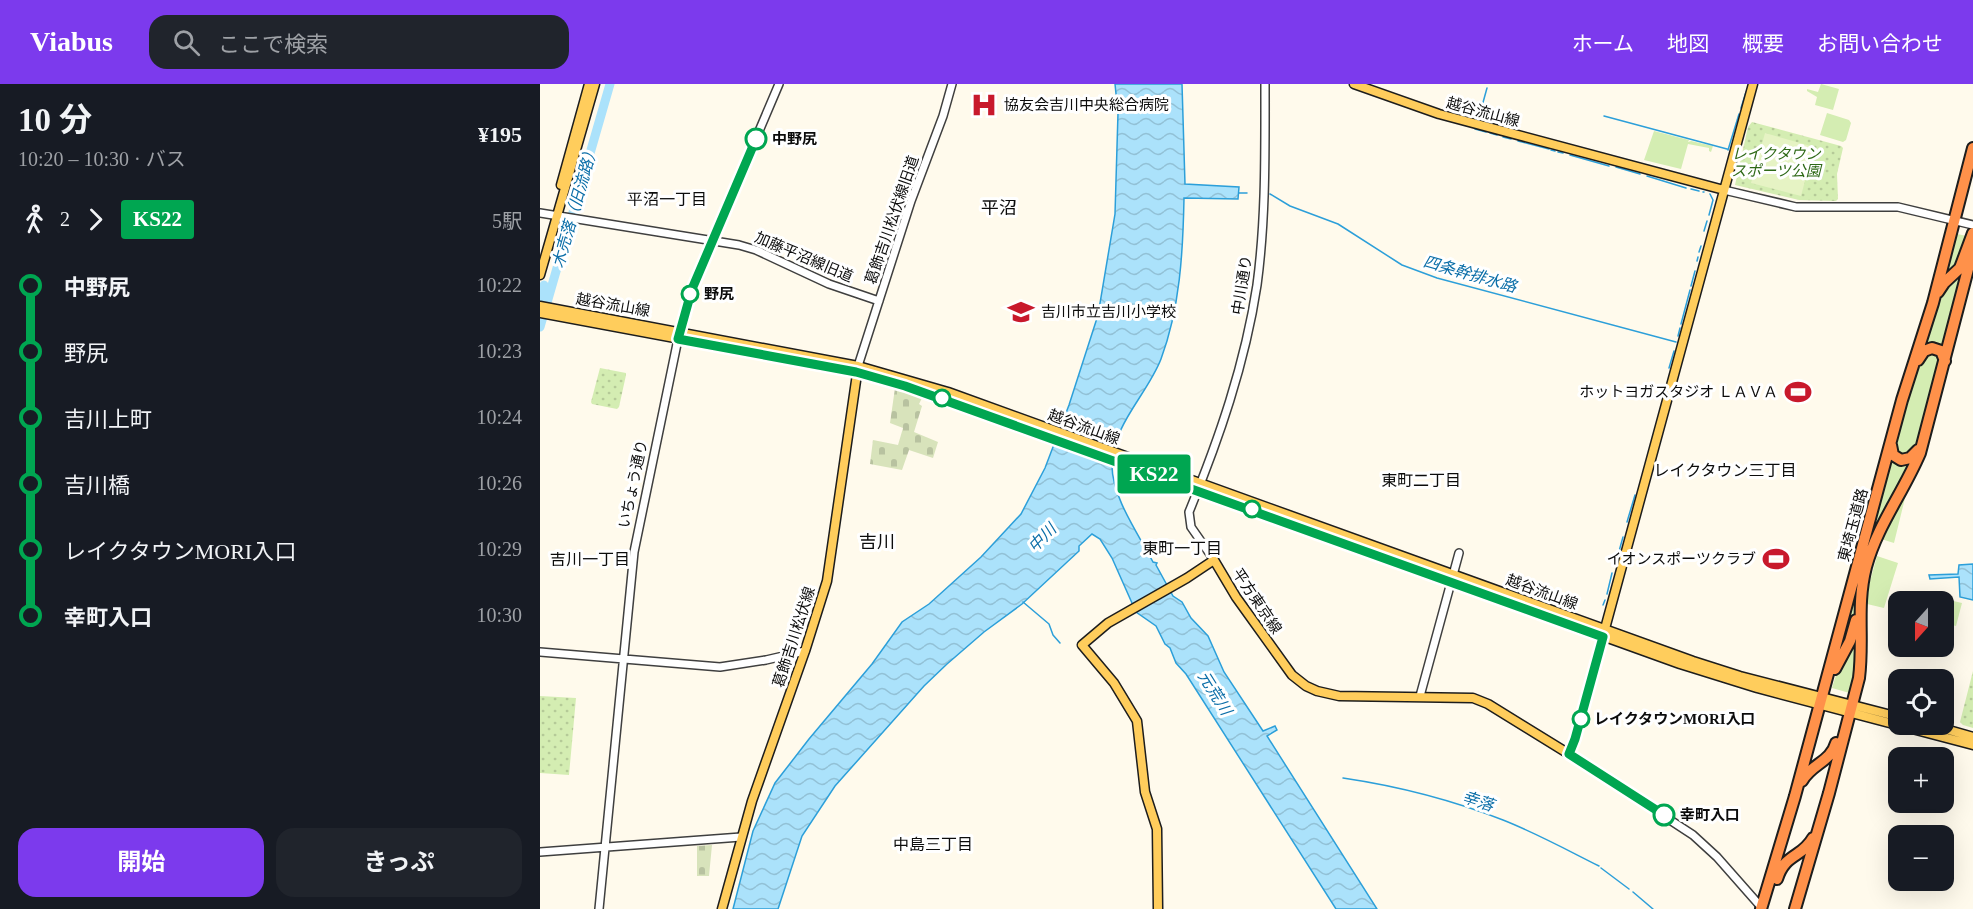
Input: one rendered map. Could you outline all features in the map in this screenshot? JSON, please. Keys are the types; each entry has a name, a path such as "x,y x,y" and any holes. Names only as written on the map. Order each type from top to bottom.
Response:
{"highway":[{"name":"東埼玉道路","path":"1762,908 1822,700 1890,444 1933,303 1973,148"},
{"path":"1953,220 1962,210 1973,177"},
{"path":"1933,303 1941,287 1960,268 1973,233"},
{"name":"東埼玉道路","path":"1795,909 1851,710 1861,662 1859,606 1866,567 1875,541 1914,466 1928,427 1973,250"},
{"path":"1908,382 1921,354 1926,350 1938,349 1943,353 1945,361"},
{"path":"1890,444 1896,458 1901,460 1910,458 1918,450 1928,427"},
{"path":"1822,700 1852,636 1859,606"},
{"path":"1795,796 1809,771 1832,754 1851,710"},
{"path":"1762,908 1770,899 1784,863 1807,848 1821,819"}],"main road":[{"path":"540,257 557,216 589,84"},
{"path":"540,275 595,84"},
{"name":"越谷流山線","path":"1354,84 1439,114 1724,190"},
{"path":"1569,754 1575,739 1753,84"},
{"name":"越谷流山線","path":"544,307 857,369 1050,433 1604,633 1721,678 1822,700 1973,745"},
{"name":"越谷流山線","path":"540,313 678,335"},
{"name":"葛飾吉川松伏線","path":"722,909 752,801 827,581 857,369"},
{"name":"平方東京線","path":"1158,909 1157,829 1145,792 1137,721 1114,683 1082,645 1102,626 1187,578 1214,560 1249,616 1286,668 1300,682 1322,693 1339,696 1464,696 1483,701 1569,754"},
{"name":"越谷流山線","path":"1851,710 1888,715"},
{"path":"1954,732 1973,737"}],"street":[{"name":"いちょう通り","path":"599,909 635,545 678,335 692,289 779,84"},
{"name":"葛飾吉川松伏線旧道","path":"857,369 911,201 943,116 951,84"},
{"name":"中川通り","path":"1214,560 1190,523 1189,513 1195,485 1233,396 1257,285 1264,206 1265,84"},
{"path":"1724,190 1796,207 1898,207 1973,225"},
{"name":"加藤平沼線旧道","path":"540,213 739,244 830,284 879,301"},
{"path":"1420,696 1459,553"},
{"path":"540,652 720,667 805,651"},
{"path":"1569,754 1693,835 1717,857 1762,908"},
{"path":"540,852 741,837"}],"green space":[{"path":"1821,84 1839,89 1833,110 1815,105 1817,97 1807,91 1807,89 1818,92"},
{"path":"1827,113 1849,120 1851,123 1846,140 1843,142 1820,135"},
{"name":"レイクタウン スポーツ公園","path":"1752,122 1841,146 1843,148 1837,174 1838,199 1836,201 1799,200 1735,185 1748,127"},
{"path":"1654,131 1689,140 1688,142 1713,146 1711,152 1709,148 1688,144 1681,169 1644,160"},
{"path":"1765,133 1814,147 1801,196 1751,183"},
{"path":"1952,233 1967,236 1960,262 1940,282"},
{"path":"1964,267 1945,351 1922,347 1940,291"},
{"path":"1935,351 1942,360 1916,448 1907,456 1897,454 1894,443 1921,358"},
{"path":"600,368 626,373 617,409 591,402"},
{"path":"895,388 922,398 919,404 922,406 914,432 938,442 933,458 909,450 902,470 870,464 873,440 898,445 903,428 890,423"},
{"path":"1890,456 1911,461 1885,513 1858,598 1849,635 1838,656"},
{"path":"1907,490 1894,543 1881,539"},
{"path":"1877,556 1898,563 1884,608 1867,604 1867,592"},
{"path":"1954,601 1962,603 1956,626 1954,626"},
{"path":"1858,640 1853,694 1832,688 1845,654"},
{"path":"1973,671 1973,728 1960,722"},
{"path":"540,696 576,698 569,775 540,773"},
{"path":"712,845 709,876 697,876 697,846"}],"water":[{"path":"1115,84 1182,84 1185,184 1239,187 1238,199 1184,198 1183,239 1172,320 1155,372 1118,437 1112,466 1116,490 1134,528 1153,562 1157,563 1173,596 1182,602 1191,618 1208,636 1224,672 1263,731 1275,726 1277,730 1267,736 1377,909 1336,909 1186,674 1176,663 1170,648 1165,644 1156,626 1136,612 1112,558 1100,539 1092,534 1079,546 1079,551 1022,604 984,632 924,686 835,786 802,836 778,909 733,909 753,831 775,783 872,664 902,622 929,604 981,557 1021,514 1045,468 1069,405 1098,315 1115,214 1118,113"},
{"path":"1973,564 1973,600 1960,597 1959,577 1930,579 1929,575 1958,574 1959,565"}],"waterway":[{"name":"木売落（旧流路）","path":"540,327 610,84"},
{"path":"1479,117 1487,88"},
{"path":"1741,108 1746,92"},
{"path":"1728,150 1739,114"},
{"path":"1604,116 1727,149"},
{"path":"1475,129 1486,132"},
{"path":"1490,133 1497,135"},
{"path":"1503,137 1511,139"},
{"path":"1518,141 1549,149"},
{"path":"1551,150 1555,151"},
{"path":"1558,152 1563,153"},
{"path":"1570,155 1609,166"},
{"path":"1616,167 1640,174"},
{"path":"1647,176 1686,188"},
{"path":"1691,189 1699,191"},
{"name":"四条幹排水路","path":"1239,193 1247,193"},
{"name":"四条幹排水路","path":"1270,194 1290,206 1338,224 1402,265 1437,278 1676,342"},
{"path":"1709,215 1713,200 1710,194"},
{"path":"1704,231 1707,221"},
{"path":"1699,252 1701,246"},
{"path":"1697,261 1698,257"},
{"path":"1691,286 1695,271"},
{"path":"540,301 544,285"},
{"path":"1681,324 1690,290"},
{"path":"1678,336 1680,328"},
{"path":"1669,368 1674,351"},
{"path":"1627,522 1635,495"},
{"path":"1616,562 1623,537"},
{"path":"1607,594 1612,573"},
{"path":"1603,605 1605,600"},
{"path":"1023,602 1049,624 1053,635 1060,643"},
{"name":"幸落","path":"1343,778 1424,794 1464,806 1527,830 1599,866"},
{"name":"幸落","path":"1601,868 1629,889"},
{"name":"幸落","path":"1633,892 1653,909"}],"bus line":[{"name":"KS22","path":"756,139 692,289 682,318 678,339 856,372 905,386 1603,637 1569,754 1664,815"}],"place":[{"name":"協友会吉川中央総合病院","path":"984,105"},
{"name":"中野尻","path":"756,139"},
{"name":"野尻","path":"690,294"},
{"name":"吉川市立吉川小学校","path":"1021,312"},
{"name":"ホットヨガスタジオ ＬＡＶＡ","path":"1798,392"},
{"name":"イオンスポーツクラブ","path":"1776,559"},
{"name":"レイクタウンMORI入口","path":"1581,719"},
{"name":"幸町入口","path":"1664,815"}],"district":[{"name":"平沼一丁目","path":"667,199"},
{"name":"平沼","path":"999,208"},
{"name":"レイクタウン三丁目","path":"1725,470"},
{"name":"東町二丁目","path":"1421,480"},
{"name":"吉川","path":"877,542"},
{"name":"東町一丁目","path":"1182,548"},
{"name":"吉川一丁目","path":"590,559"},
{"name":"中島三丁目","path":"933,844"}],"water label":[{"name":"中川","path":"1042,538"},
{"name":"元荒川","path":"1215,693"}]}
